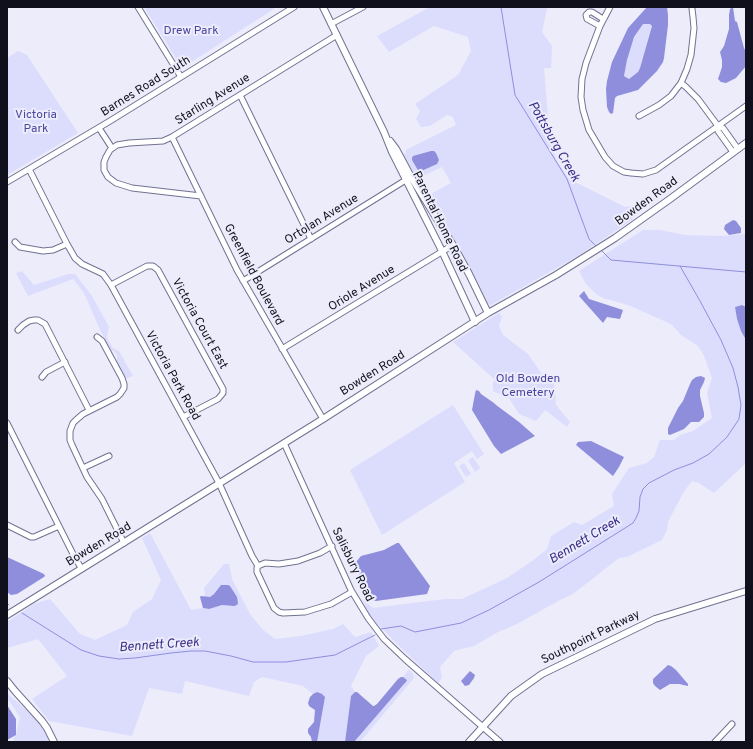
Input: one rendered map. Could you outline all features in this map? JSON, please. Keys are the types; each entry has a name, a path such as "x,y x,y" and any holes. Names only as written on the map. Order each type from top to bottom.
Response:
{"main road":[{"name":"Parental Home Road","path":"323,7 384,132 392,152 417,193 475,322"},
{"name":"Bowden Road","path":"7,615 323,419 488,313 616,238 746,143"},
{"name":"Parental Home Road","path":"417,193 453,245 488,313"},
{"name":"Southpoint Parkway","path":"469,742 511,696 536,678 560,664 655,619 746,591"},
{"path":"7,681 42,721 54,742"}],"street":[{"path":"138,7 181,77"},
{"name":"Barnes Road South","path":"7,182 99,128 294,7"},
{"path":"331,24 363,7"},
{"path":"610,7 603,19 586,63 583,74 581,97 589,130 605,157 613,166 624,172 638,174 656,170 746,106"},
{"path":"639,116 664,101 681,83 691,55 694,28 692,9"},
{"path":"600,26 587,19 586,15 589,12 592,12 603,19"},
{"name":"Starling Avenue","path":"112,148 117,145 163,140 172,137 337,35"},
{"path":"681,83 698,99 718,126 718,131 735,150"},
{"path":"240,95 311,239"},
{"path":"99,128 112,148 106,157 104,170 108,177 116,183 132,188 201,196"},
{"name":"Greenfield Boulevard","path":"172,137 243,281 323,419"},
{"name":"Victoria Park Road","path":"29,169 75,258 87,267 103,274 111,285 219,483 258,566 256,570 274,608 283,613 305,612 331,604 352,592"},
{"name":"Ortolan Avenue","path":"243,281 409,178"},
{"path":"15,242 20,247 43,251 53,250 67,244"},
{"name":"Oriole Avenue","path":"282,349 453,245"},
{"name":"Victoria Court East","path":"111,285 147,266 153,266 158,270 173,297 223,389 223,393 218,398 183,417"},
{"path":"18,330 28,321 38,320 45,324 89,410"},
{"path":"97,337 102,341 110,354 124,384 122,391 117,397 79,416 73,423 70,432 70,440 90,482 105,506 124,543"},
{"path":"42,377 46,372 65,362"},
{"path":"7,423 81,568"},
{"name":"Salisbury Road","path":"284,443 352,592 368,618 384,639 418,671 500,742"},
{"path":"83,468 109,456"},
{"path":"7,525 31,537 59,526"},
{"path":"258,566 265,563 279,564 298,561 332,546"},
{"path":"715,742 732,724"}],"green space":[{"name":"Drew Park","path":"144,7 277,7 182,68"},
{"path":"430,7 549,7 547,9 542,32 552,46 551,68 544,68 550,142 557,161 569,179 625,207 651,204 634,216 632,220 578,256 491,305 488,304 461,251 427,196 451,183 442,167 417,179 402,153 406,154 406,150 456,125 453,117 447,115 430,126 421,127 416,119 420,111 415,104 458,75 471,51 468,37 434,26 389,52 377,36"},
{"path":"643,23 652,25 640,68 638,72 629,79 624,76 627,60 634,37"},
{"name":"Victoria Park","path":"18,51 27,55 78,133 7,175 7,58"},
{"path":"643,230 660,230 685,235 723,236 746,234 746,307 742,305 735,307 741,331 746,340 746,463 714,493 699,483 692,481 683,493 668,522 667,530 662,540 627,557 619,558 573,594 517,624 498,632 474,646 454,651 440,667 442,678 438,683 370,616 362,599 373,608 445,599 462,599 507,578 547,549 551,536 574,522 582,525 614,506 612,494 629,468 647,463 654,457 660,440 674,440 680,435 693,431 712,418 707,393 712,378 704,356 698,346 681,335 671,324 628,305 603,298 596,294 586,284 579,271"},
{"path":"22,271 34,285 68,274 75,274 92,296 109,327 107,338 113,348 119,351 133,376 125,379 117,364 117,355 114,351 110,350 84,293 73,279 28,296 16,273"},
{"name":"Old Bowden Cemetery","path":"499,313 502,317 499,326 503,335 528,354 542,374 554,382 556,405 570,422 567,427 545,410 536,421 519,414 509,398 493,391 493,382 495,380 453,342"},
{"path":"453,405 484,454 477,459 472,451 454,463 465,482 382,535 350,470"},
{"path":"473,457 480,468 475,472 468,460"},
{"path":"464,463 471,474 466,477 459,466"},
{"path":"150,533 191,610 203,608 209,609 222,605 234,606 220,586 210,597 205,597 204,588 224,564 229,564 232,579 250,614 263,630 275,639 301,636 333,629 343,624 355,637 371,632 379,646 366,656 351,686 355,692 351,696 345,742 317,742 325,697 317,692 313,694 303,686 262,677 254,682 249,696 185,681 182,694 149,688 132,736 49,721 32,699 67,676 38,639 7,648 7,622 34,604 50,599 80,634 95,640 127,625 133,612 152,599 161,580 142,538"},
{"path":"409,669 414,678 360,742 354,742 406,682 407,680 403,677"},
{"path":"8,694 42,726 49,742 13,742 20,717 7,698"}],"water":[{"path":"647,7 667,7 668,25 663,62 657,71 638,90 617,96 615,98 613,113 611,114 607,107 607,81 612,62 628,28","holes":["643,24 650,24 652,26 640,68 638,72 629,79 624,76 634,37"]},
{"path":"733,7 735,21 737,22 746,52 746,66 736,78 726,83 721,82 718,79 722,67 720,52 724,46 729,29 730,9"},
{"path":"431,151 436,153 439,160 437,164 419,172 412,160 413,156"},
{"path":"733,220 736,221 741,228 741,233 729,235 724,229 725,225"},
{"path":"584,291 589,299 623,310 620,319 607,317 603,323 579,296"},
{"path":"742,305 746,307 746,340 737,319 735,307"},
{"path":"701,376 705,378 700,390 704,417 699,422 691,422 684,429 670,435 668,434 668,428 683,401 692,380"},
{"path":"476,390 519,422 535,436 501,454 494,446 472,410"},
{"path":"591,441 624,457 613,476 576,445 578,442"},
{"path":"399,543 430,586 427,594 376,601 373,600 361,579 356,562 361,556 384,550"},
{"path":"7,557 44,574 45,576 17,594 11,595 7,592"},
{"path":"221,585 230,586 237,597 237,605 222,605 209,609 203,608 200,597 210,597"},
{"path":"668,665 676,670 688,686 670,684 660,690 655,686 653,679"},
{"path":"470,671 475,675 474,678 469,685 465,686 461,681"},
{"path":"401,677 407,680 406,682 354,742 345,742 351,696 357,692 374,706"},
{"path":"317,692 325,697 317,742 312,742 308,729 314,722 315,710 309,706 308,703 310,697"},
{"path":"7,705 16,719 16,735 7,740"}],"waterway":[{"name":"Pottsburg Creek","path":"501,7 515,95 567,179 589,239 597,247"},
{"name":"Pottsburg Creek","path":"601,250 611,260 746,272"},
{"name":"Bennett Creek","path":"381,629 401,626 415,632 461,623 489,610 539,582 633,523 639,511 640,497 643,489 649,483 709,454 727,437 739,419 741,405 733,368 721,340 680,266"},
{"name":"Bennett Creek","path":"22,613 81,650 99,656 119,659 191,651 205,651 253,662 286,662 335,655 375,635"}]}
